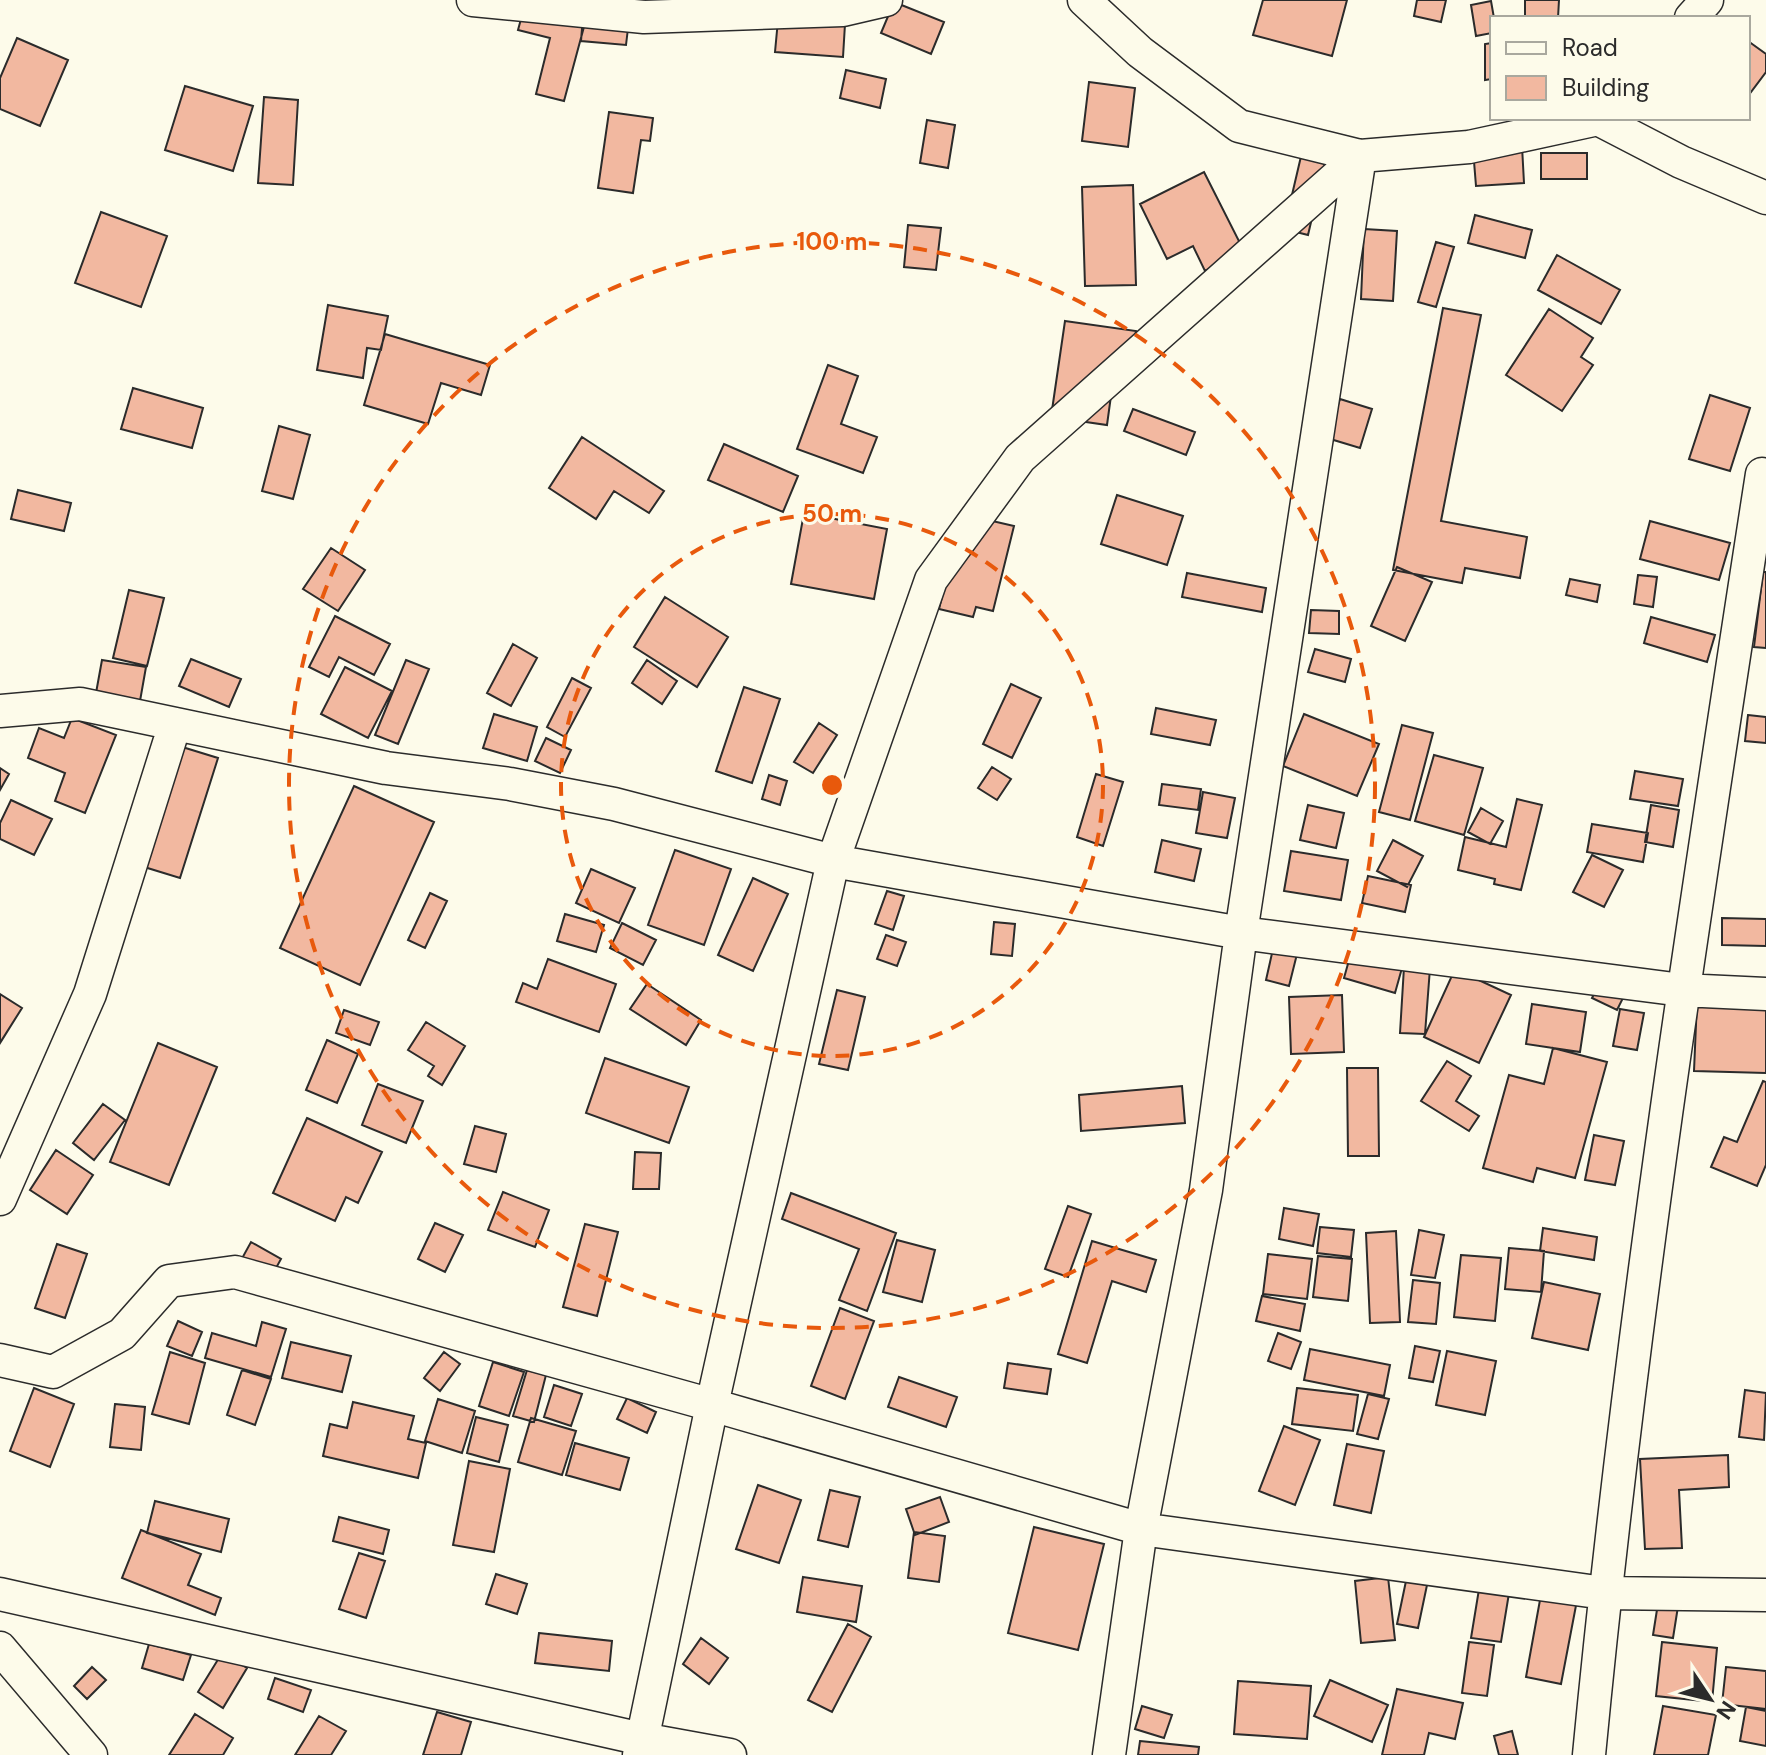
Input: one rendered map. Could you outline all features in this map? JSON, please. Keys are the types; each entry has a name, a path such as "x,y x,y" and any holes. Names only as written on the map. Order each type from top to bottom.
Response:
{"street":[{"path":"473,0 644,17 843,10 886,0"},
{"path":"1084,0 1140,52 1239,126 1360,156 1469,147 1594,120"},
{"path":"1693,16 1707,0"},
{"path":"1601,120 1681,162 1766,198"},
{"path":"640,1747 712,1405 833,861 931,580 1020,458 1360,156"},
{"path":"1109,1755 1141,1529 1206,1190 1241,933 1360,156"},
{"path":"1589,1755 1604,1593 1682,990 1762,474"},
{"path":"0,711 80,704 386,768 510,784 614,804 833,861 1241,933 1682,990 1766,994"},
{"path":"0,1199 90,994 175,724"},
{"path":"0,1360 53,1372 122,1334 169,1281 235,1272 1141,1529 1604,1593 1766,1595"},
{"path":"0,1594 640,1747 730,1755"},
{"path":"0,1648 91,1755"}],"building":[{"path":"1263,0 1347,0 1332,56 1253,35"},
{"path":"1417,0 1446,0 1441,22 1414,16"},
{"path":"1525,0 1559,0 1558,16 1525,16"},
{"path":"1491,1 1494,16 1490,16 1490,33 1476,36 1471,5"},
{"path":"894,2 944,22 931,54 881,33"},
{"path":"524,8 585,23 564,101 536,94 550,38 518,30"},
{"path":"583,16 629,20 626,45 581,41"},
{"path":"778,20 845,24 843,57 775,52"},
{"path":"17,38 68,60 40,126 0,109 0,78"},
{"path":"1750,42 1766,54 1766,72 1750,93"},
{"path":"1490,43 1490,79 1485,80 1485,44"},
{"path":"846,70 886,79 880,108 840,98"},
{"path":"1089,82 1135,88 1128,147 1082,141"},
{"path":"185,86 253,106 233,171 165,150"},
{"path":"264,97 298,100 293,185 258,183"},
{"path":"609,112 653,118 650,141 641,140 633,193 598,188"},
{"path":"927,120 955,125 948,168 920,163"},
{"path":"1306,135 1330,141 1308,235 1284,229"},
{"path":"1522,146 1524,183 1476,186 1473,149"},
{"path":"1541,153 1587,153 1587,179 1541,179"},
{"path":"1204,172 1244,251 1205,271 1193,246 1167,259 1140,204"},
{"path":"1133,185 1136,285 1085,286 1082,187"},
{"path":"101,212 167,236 141,307 75,283"},
{"path":"1475,215 1532,230 1525,258 1468,243"},
{"path":"908,225 941,228 936,270 904,267"},
{"path":"1364,229 1397,231 1393,301 1361,299"},
{"path":"1436,242 1454,247 1436,307 1418,302"},
{"path":"1557,255 1620,290 1601,324 1538,290"},
{"path":"328,305 388,316 381,350 367,348 363,378 317,370"},
{"path":"1443,308 1481,315 1441,521 1527,537 1520,578 1465,568 1462,583 1393,570"},
{"path":"1549,309 1593,338 1581,357 1593,365 1562,411 1506,375"},
{"path":"1065,321 1136,331 1128,383 1113,381 1107,425 1051,417"},
{"path":"385,334 490,365 481,395 441,383 428,424 364,405"},
{"path":"828,365 858,376 841,424 877,437 863,473 797,449"},
{"path":"133,388 203,408 192,448 121,429"},
{"path":"1710,395 1750,408 1730,471 1689,459"},
{"path":"1340,399 1372,409 1360,448 1327,438"},
{"path":"1133,409 1195,432 1186,455 1124,431"},
{"path":"279,426 310,435 293,499 262,491"},
{"path":"582,437 664,491 649,513 614,491 596,519 549,488"},
{"path":"724,444 798,476 783,512 708,480"},
{"path":"18,490 71,503 64,531 11,519"},
{"path":"1117,495 1183,516 1167,565 1101,544"},
{"path":"804,513 887,529 874,599 791,584"},
{"path":"962,514 1014,526 993,611 976,607 973,617 939,609"},
{"path":"1650,521 1730,543 1719,580 1640,559"},
{"path":"331,548 365,570 338,611 303,589"},
{"path":"1397,567 1432,582 1405,641 1371,626"},
{"path":"1763,572 1766,572 1766,648 1754,647"},
{"path":"1187,573 1266,588 1262,612 1182,597"},
{"path":"1638,575 1657,577 1653,607 1634,604"},
{"path":"1570,579 1600,585 1597,602 1566,595"},
{"path":"129,590 164,598 147,666 113,658"},
{"path":"665,597 728,637 697,687 634,647"},
{"path":"1311,610 1339,611 1339,634 1309,633"},
{"path":"335,616 390,644 374,675 339,657 329,677 309,667"},
{"path":"1651,617 1715,635 1707,662 1644,643"},
{"path":"513,644 537,658 511,706 487,693"},
{"path":"1315,649 1351,659 1345,682 1308,672"},
{"path":"191,659 241,679 229,707 179,686"},
{"path":"102,660 146,667 140,701 96,693"},
{"path":"406,660 429,669 398,744 375,735"},
{"path":"647,660 677,681 662,704 632,683"},
{"path":"345,667 392,691 368,738 321,714"},
{"path":"572,678 591,688 565,737 547,727"},
{"path":"1011,684 1041,698 1012,758 983,744"},
{"path":"744,687 780,699 752,783 716,771"},
{"path":"1156,708 1216,720 1210,745 1151,734"},
{"path":"494,714 537,727 527,761 483,748"},
{"path":"1304,714 1379,744 1357,796 1283,766"},
{"path":"1748,715 1766,717 1766,743 1745,741"},
{"path":"72,718 116,735 85,813 55,801 65,773 28,758 39,728 64,738"},
{"path":"819,723 837,735 813,773 794,762"},
{"path":"1402,725 1433,733 1410,820 1379,812"},
{"path":"546,738 571,750 560,773 535,761"},
{"path":"179,746 218,758 180,878 141,866"},
{"path":"1434,755 1483,768 1464,835 1415,821"},
{"path":"992,767 1011,779 997,800 978,788"},
{"path":"0,768 9,774 0,790"},
{"path":"1635,771 1683,779 1678,806 1630,799"},
{"path":"1096,774 1123,782 1103,846 1077,837"},
{"path":"769,775 787,781 780,805 762,799"},
{"path":"1162,784 1201,789 1198,810 1159,805"},
{"path":"354,786 434,822 360,985 280,948"},
{"path":"1203,792 1235,798 1227,838 1196,833"},
{"path":"1517,799 1542,805 1521,890 1494,884 1495,879 1458,870 1465,837 1506,847"},
{"path":"11,800 52,819 34,855 0,839 0,823"},
{"path":"1308,805 1344,813 1336,848 1300,840"},
{"path":"1651,805 1679,810 1673,847 1645,842"},
{"path":"1481,808 1503,821 1490,844 1468,832"},
{"path":"1592,824 1648,833 1643,862 1587,852"},
{"path":"1162,840 1201,849 1194,881 1155,872"},
{"path":"1393,840 1423,856 1407,887 1377,871"},
{"path":"675,850 731,869 704,945 648,925"},
{"path":"1291,851 1348,860 1341,900 1284,891"},
{"path":"1592,855 1623,870 1604,907 1573,892"},
{"path":"591,869 635,888 619,923 576,903"},
{"path":"1368,876 1411,885 1405,912 1362,903"},
{"path":"753,878 788,894 753,971 718,955"},
{"path":"887,891 904,896 893,930 875,924"},
{"path":"430,893 447,901 425,948 408,940"},
{"path":"565,914 604,925 596,952 557,941"},
{"path":"1722,918 1766,919 1766,946 1722,945"},
{"path":"994,922 1015,924 1012,956 991,954"},
{"path":"622,923 656,940 643,965 610,948"},
{"path":"886,935 906,942 897,966 877,959"},
{"path":"1275,940 1299,946 1289,986 1266,980"},
{"path":"1351,953 1402,968 1395,993 1344,978"},
{"path":"548,959 616,984 599,1032 516,1002 523,983 537,989"},
{"path":"1404,967 1430,968 1425,1034 1400,1033"},
{"path":"1455,969 1511,995 1479,1063 1424,1037"},
{"path":"1604,974 1629,986 1617,1010 1592,998"},
{"path":"647,984 701,1020 686,1045 630,1009"},
{"path":"837,990 865,997 848,1070 819,1064"},
{"path":"0,994 22,1008 0,1043"},
{"path":"1342,995 1344,1052 1291,1054 1289,997"},
{"path":"1697,1001 1766,1002 1766,1073 1694,1071"},
{"path":"1532,1004 1586,1012 1580,1052 1526,1044"},
{"path":"1620,1009 1644,1013 1637,1050 1613,1046"},
{"path":"344,1010 379,1022 370,1045 336,1033"},
{"path":"426,1022 465,1046 442,1085 428,1076 434,1066 408,1050"},
{"path":"327,1040 358,1054 337,1103 306,1090"},
{"path":"158,1043 217,1067 169,1185 110,1162"},
{"path":"1553,1048 1607,1062 1575,1178 1537,1168 1533,1182 1483,1168 1509,1075 1544,1084"},
{"path":"605,1058 689,1087 669,1143 586,1113"},
{"path":"1447,1061 1471,1076 1456,1101 1479,1116 1469,1131 1421,1101"},
{"path":"1347,1068 1378,1068 1379,1156 1348,1156"},
{"path":"1763,1081 1766,1082 1766,1165 1757,1186 1711,1167 1724,1137 1737,1142"},
{"path":"378,1084 423,1101 406,1143 362,1125"},
{"path":"1182,1086 1185,1123 1081,1131 1079,1095"},
{"path":"103,1104 125,1120 94,1160 73,1143"},
{"path":"307,1118 382,1152 358,1203 346,1197 335,1221 273,1193"},
{"path":"475,1126 506,1134 496,1172 464,1164"},
{"path":"1594,1135 1624,1141 1615,1185 1585,1180"},
{"path":"56,1150 93,1175 67,1214 30,1190"},
{"path":"635,1152 661,1153 659,1189 633,1189"},
{"path":"503,1192 549,1210 535,1247 488,1230"},
{"path":"791,1193 896,1233 867,1311 839,1300 859,1249 782,1219"},
{"path":"1068,1206 1091,1214 1068,1277 1045,1269"},
{"path":"1284,1208 1319,1214 1313,1246 1279,1239"},
{"path":"435,1223 463,1235 445,1272 418,1259"},
{"path":"585,1224 618,1232 597,1316 563,1307"},
{"path":"1320,1227 1354,1230 1351,1257 1317,1253"},
{"path":"1543,1228 1597,1237 1594,1260 1540,1251"},
{"path":"1419,1230 1444,1235 1435,1278 1411,1275"},
{"path":"1396,1231 1400,1322 1370,1323 1366,1233"},
{"path":"897,1240 935,1250 922,1302 883,1292"},
{"path":"1092,1241 1156,1260 1146,1292 1112,1281 1087,1363 1058,1354"},
{"path":"251,1242 281,1259 270,1279 240,1262"},
{"path":"57,1244 87,1254 65,1318 35,1308"},
{"path":"1509,1248 1544,1251 1541,1292 1505,1289"},
{"path":"1268,1254 1312,1259 1307,1299 1263,1294"},
{"path":"1461,1255 1501,1258 1495,1321 1454,1317"},
{"path":"1318,1256 1352,1259 1348,1301 1313,1297"},
{"path":"1413,1280 1440,1283 1436,1324 1408,1322"},
{"path":"1544,1282 1600,1294 1588,1350 1532,1338"},
{"path":"1262,1296 1305,1304 1300,1331 1256,1321"},
{"path":"840,1308 874,1321 845,1399 811,1386"},
{"path":"178,1321 202,1332 192,1356 167,1346"},
{"path":"262,1322 286,1329 271,1377 205,1358 212,1333 256,1346"},
{"path":"1278,1333 1301,1342 1291,1369 1268,1361"},
{"path":"291,1342 351,1356 342,1392 282,1378"},
{"path":"1415,1346 1440,1351 1433,1382 1409,1378"},
{"path":"1310,1349 1390,1365 1384,1396 1304,1380"},
{"path":"1447,1351 1496,1361 1485,1415 1436,1405"},
{"path":"170,1352 205,1363 189,1424 152,1414"},
{"path":"444,1352 460,1364 440,1391 424,1378"},
{"path":"493,1362 524,1372 509,1416 479,1406"},
{"path":"1008,1363 1051,1369 1047,1394 1004,1388"},
{"path":"242,1370 271,1379 255,1425 227,1415"},
{"path":"527,1370 546,1375 534,1422 513,1416"},
{"path":"899,1377 957,1397 946,1427 888,1407"},
{"path":"554,1385 582,1394 571,1426 544,1417"},
{"path":"34,1388 74,1404 50,1467 10,1451"},
{"path":"1297,1388 1358,1395 1353,1431 1292,1424"},
{"path":"1745,1390 1766,1393 1764,1440 1739,1437"},
{"path":"1368,1394 1389,1399 1378,1439 1357,1434"},
{"path":"627,1398 656,1412 647,1433 617,1419"},
{"path":"438,1399 475,1411 462,1453 425,1441"},
{"path":"353,1402 414,1416 408,1439 426,1443 418,1478 323,1456 330,1424 347,1428"},
{"path":"115,1404 145,1407 141,1450 110,1447"},
{"path":"476,1417 508,1425 499,1462 467,1453"},
{"path":"531,1418 576,1431 562,1475 518,1462"},
{"path":"1284,1426 1320,1440 1295,1505 1259,1491"},
{"path":"575,1443 629,1458 620,1490 566,1475"},
{"path":"1347,1444 1384,1451 1371,1513 1334,1505"},
{"path":"1728,1455 1729,1487 1679,1490 1682,1548 1645,1549 1640,1459"},
{"path":"469,1461 510,1469 494,1552 453,1545"},
{"path":"758,1485 801,1500 779,1563 736,1549"},
{"path":"830,1490 860,1497 848,1547 818,1540"},
{"path":"940,1497 949,1522 915,1535 906,1509"},
{"path":"155,1501 229,1519 221,1552 147,1533"},
{"path":"339,1517 389,1530 383,1554 333,1541"},
{"path":"1034,1527 1104,1544 1078,1650 1008,1633"},
{"path":"141,1530 201,1554 188,1585 221,1598 215,1615 122,1578"},
{"path":"914,1532 945,1536 939,1582 908,1578"},
{"path":"359,1553 385,1561 366,1618 339,1609"},
{"path":"496,1574 527,1584 517,1614 486,1604"},
{"path":"803,1577 862,1586 856,1622 797,1612"},
{"path":"1388,1577 1395,1640 1361,1643 1355,1581"},
{"path":"1406,1581 1427,1585 1418,1628 1397,1624"},
{"path":"1480,1583 1510,1587 1501,1642 1471,1638"},
{"path":"1542,1589 1578,1595 1561,1684 1526,1677"},
{"path":"1659,1597 1679,1600 1673,1638 1653,1635"},
{"path":"848,1624 871,1637 832,1712 808,1700"},
{"path":"539,1633 612,1641 609,1671 535,1663"},
{"path":"701,1638 728,1658 709,1684 683,1664"},
{"path":"1469,1642 1494,1645 1487,1696 1462,1693"},
{"path":"1662,1642 1717,1648 1712,1702 1656,1696"},
{"path":"149,1644 191,1655 183,1680 142,1668"},
{"path":"222,1653 247,1668 223,1708 198,1692"},
{"path":"92,1667 106,1680 87,1699 74,1686"},
{"path":"1726,1667 1766,1671 1766,1709 1722,1704"},
{"path":"275,1678 311,1690 303,1712 268,1699"},
{"path":"1330,1680 1388,1705 1372,1742 1314,1716"},
{"path":"1238,1681 1311,1686 1307,1739 1234,1734"},
{"path":"1397,1689 1463,1703 1455,1739 1429,1733 1424,1755 1382,1755"},
{"path":"1142,1706 1172,1715 1164,1738 1135,1729"},
{"path":"1663,1706 1716,1715 1708,1755 1654,1755"},
{"path":"1746,1707 1766,1711 1766,1746 1740,1741"},
{"path":"437,1712 471,1722 461,1755 423,1755"},
{"path":"195,1714 233,1738 223,1755 169,1755"},
{"path":"319,1716 346,1731 331,1755 295,1755"},
{"path":"1512,1731 1518,1755 1499,1755 1494,1736"},
{"path":"1140,1741 1199,1747 1198,1755 1138,1755"}]}
